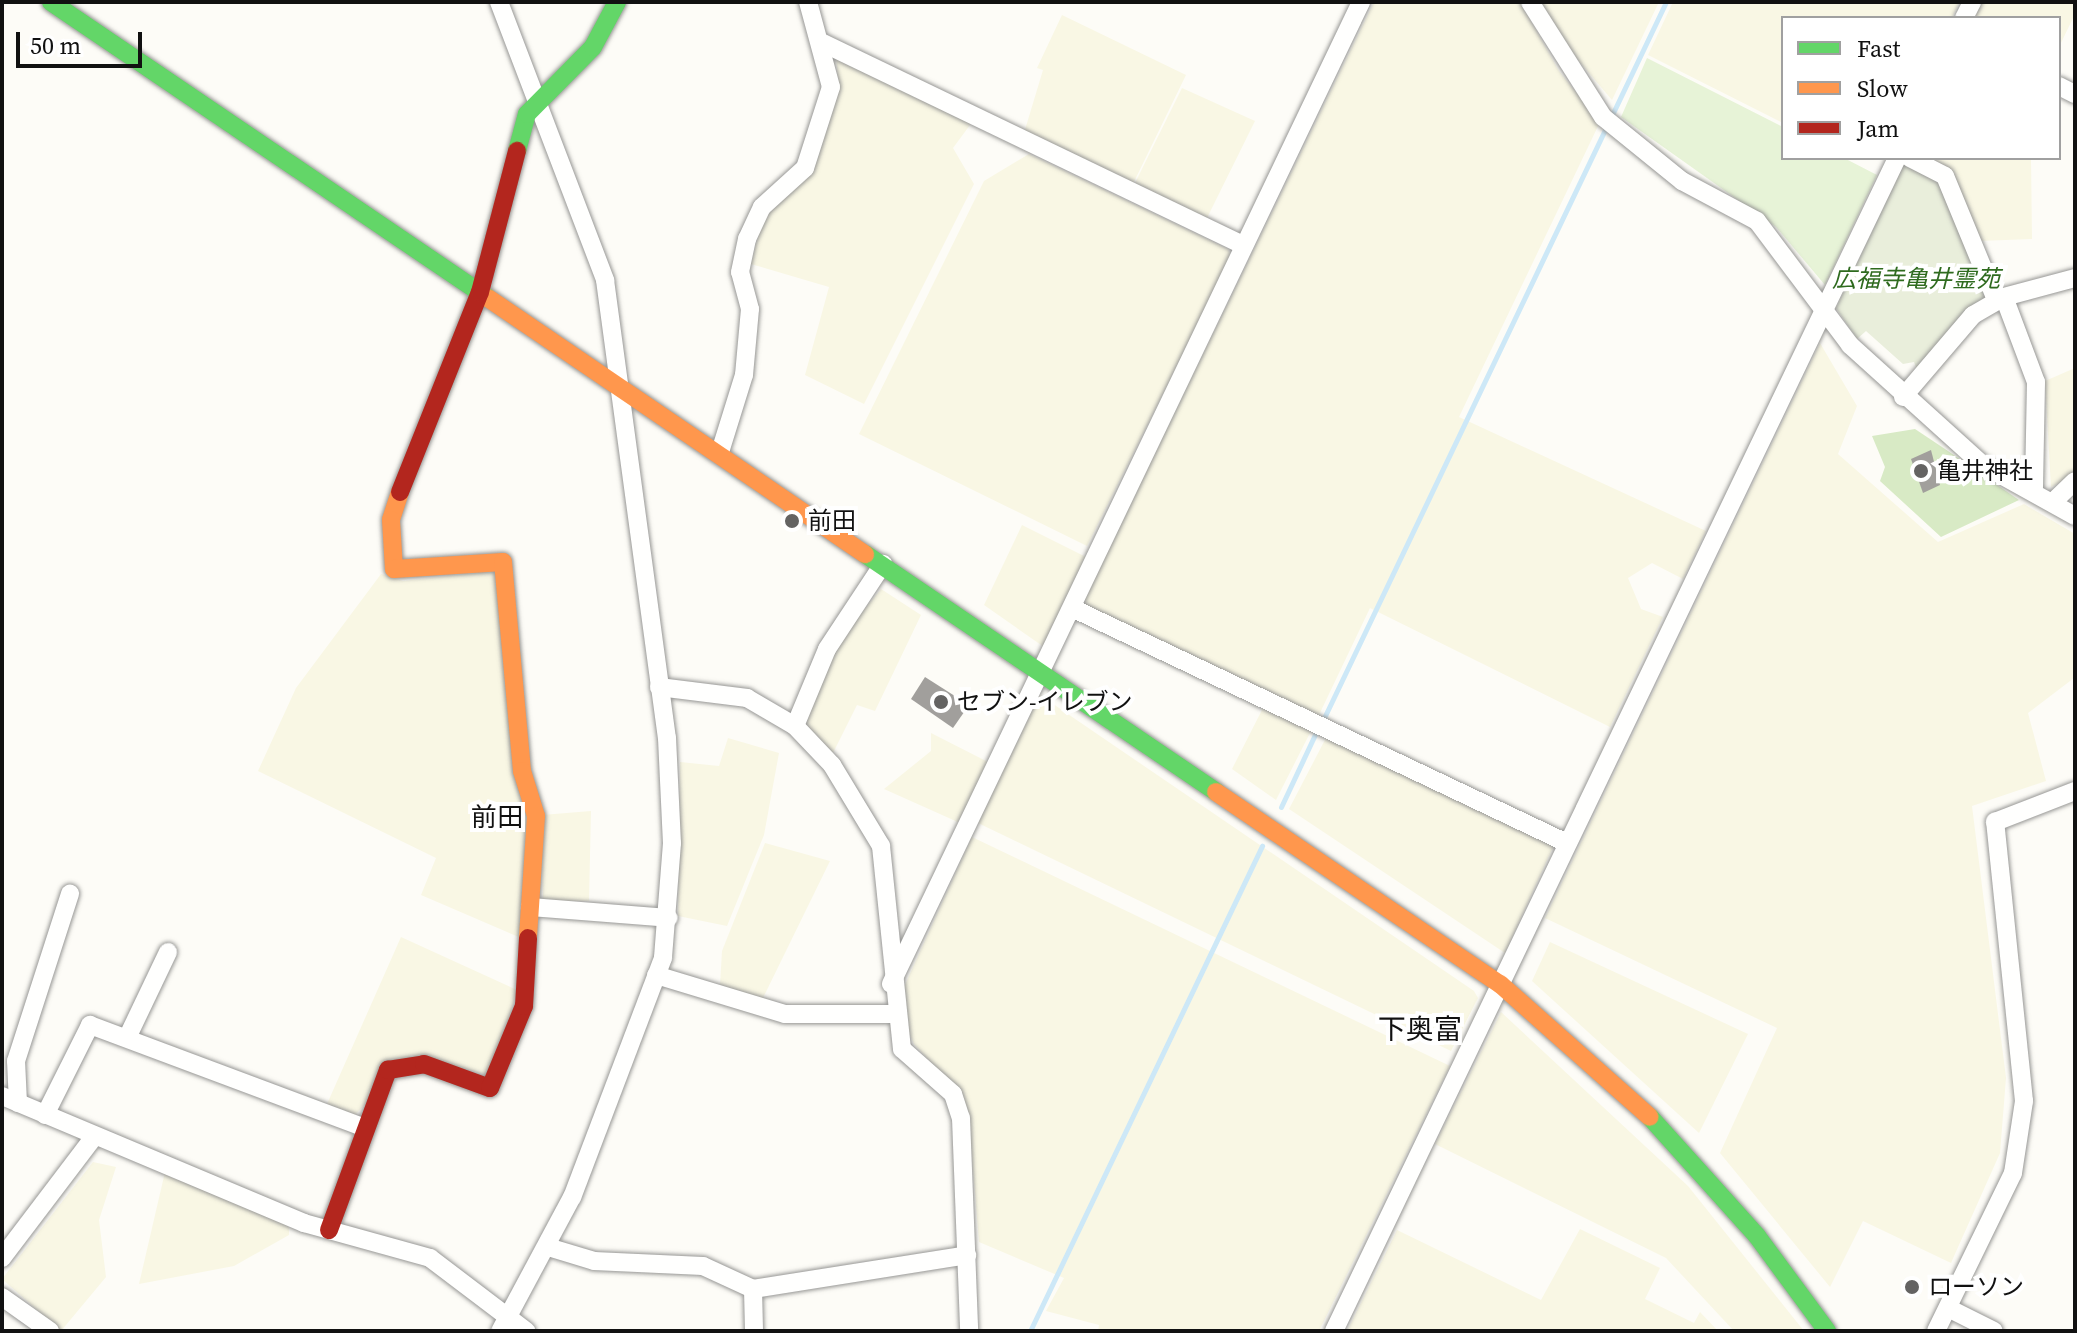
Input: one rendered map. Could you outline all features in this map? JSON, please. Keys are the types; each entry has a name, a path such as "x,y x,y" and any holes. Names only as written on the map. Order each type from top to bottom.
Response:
{"street":[{"path":"51,2 616,385 720,452 1500,984 1654,1121 1757,1236 1827,1331"},
{"path":"499,2 605,280 616,385 672,785 669,918 656,975 548,1247 505,1324"},
{"path":"329,1230 379,1083 397,1064 424,1064 496,1085 524,1006 536,816 522,771 503,562 394,569 391,520 419,430 480,292 536,101 593,47 617,2"},
{"path":"720,452 744,375 750,309 740,272 747,239 762,207 805,168 831,87 823,43 808,2"},
{"path":"891,984 1361,2"},
{"path":"1530,2 1609,121 1682,181 1757,221 1795,266 1821,314 1903,397 1983,465 2034,490 2075,516"},
{"path":"823,43 1244,246"},
{"path":"1334,1331 1896,160"},
{"path":"1914,160 1945,176 2036,382 2034,490"},
{"path":"1903,397 1957,328 2000,298 2075,278"},
{"path":"2053,502 2075,481"},
{"path":"795,726 827,649 883,564"},
{"path":"1072,608 1567,843"},
{"path":"659,687 747,698 795,726 832,765 881,846 889,876 893,1014 902,1049 953,1094 961,1118 969,1331"},
{"path":"1936,1331 2013,1173 2024,1101 1995,822 2075,791"},
{"path":"70,894 16,1061 10,1099 93,1138 329,1230 430,1258 505,1324 526,1331"},
{"path":"530,907 669,918"},
{"path":"128,1036 168,952"},
{"path":"656,975 785,1014 893,1014"},
{"path":"45,1115 90,1025 128,1036 363,1127"},
{"path":"2,1258 93,1138"},
{"path":"548,1247 594,1261 703,1266 753,1289 967,1255"},
{"path":"753,1289 754,1331"},
{"path":"2,1297 50,1331"},
{"path":"1948,1308 1994,1331"}],"shaded area":[{"path":"1374,2 1520,2 1559,71 1600,122 1459,417 1706,531 1683,579 1652,563 1628,578 1641,609 1663,617 1610,727 1370,608 1318,717 1081,606"},
{"path":"1540,2 1659,2 1612,100 1559,38"},
{"path":"1673,2 1959,2 1953,16 1781,16 1781,122 1648,55"},
{"path":"1982,2 2075,2 2075,14 2061,43 2061,16 1975,16"},
{"path":"1062,15 1186,75 1131,188 1024,133 1043,70 1037,68"},
{"path":"836,54 973,121 953,148 974,184 864,404 805,375 829,287 751,264 763,217 819,155 838,81"},
{"path":"1182,88 1255,121 1205,222 1133,187"},
{"path":"1029,154 1228,249 1231,257 1087,546 859,434 984,181"},
{"path":"1927,160 2031,160 2032,239 1979,241"},
{"path":"1820,343 1857,406 1838,454 1938,542 2024,504 2075,534 2074,678 2028,713 2046,781 1972,806 2006,1078 2000,1153 1951,1263 1863,1221 1830,1287 1720,1153 1777,1028 1545,918"},
{"path":"2075,368 2075,475 2051,487 2045,381"},
{"path":"1022,525 1086,557 1044,647 984,605"},
{"path":"494,571 527,812 521,938 421,895 436,858 258,771 296,688 381,574 403,581"},
{"path":"881,589 921,615 875,711 857,705 833,753 804,724 839,640"},
{"path":"1040,695 1474,991 1478,998 1451,1051 978,823"},
{"path":"1264,706 1312,729 1276,800 1232,769"},
{"path":"931,733 988,762 960,823 884,789 931,751"},
{"path":"1327,736 1554,845 1505,953 1289,809"},
{"path":"728,738 779,753 764,835 727,926 678,916 680,762 719,766"},
{"path":"591,811 589,901 543,901 542,815"},
{"path":"972,837 1450,1066 1319,1331 1098,1331 1099,1325 1046,1311 1064,1278 979,1242 969,1122 948,1081 914,1044 903,1020 903,989"},
{"path":"765,843 830,861 762,1000 720,985 722,951"},
{"path":"401,937 517,990 492,1076 411,1055 354,1116 327,1104"},
{"path":"1550,942 1748,1034 1699,1133 1532,981"},
{"path":"1501,1012 1688,1186 1804,1331 1734,1331 1666,1258 1435,1144"},
{"path":"93,1162 116,1167 99,1220 106,1277 61,1331 2,1279"},
{"path":"165,1172 289,1224 289,1235 234,1266 139,1284"},
{"path":"1580,1229 1660,1268 1645,1299 1694,1323 1700,1312 1718,1331 1347,1331 1397,1230 1541,1300"}],"green space":[{"path":"1647,58 1781,126 1781,160 1848,160 1877,175 1825,285 1776,227 1621,117"},
{"name":"広福寺亀井霊苑","path":"1905,162 1941,175 1990,297 1933,347 1919,375 1914,362 1903,364 1866,331 1857,339 1836,308"},
{"path":"1915,429 2019,500 1941,537 1880,481 1885,467 1872,436"}],"building":[{"name":"亀井神社","path":"1931,450 1940,485 1923,493 1911,459"},
{"name":"セブン-イレブン","path":"925,677 969,705 953,728 911,699"}],"waterway":[{"path":"1323,720 1666,2"},
{"path":"1281,807 1317,730"},
{"path":"1030,1331 1262,846"}],"traffic: fast":[{"path":"51,2 488,298"},
{"path":"517,151 527,114 593,47 617,2"},
{"path":"865,554 1216,792"},
{"path":"1650,1117 1757,1236 1827,1331"}],"traffic: slow":[{"path":"488,298 865,554"},
{"path":"400,492 391,520 394,569 503,562 522,771 536,816 528,938"},
{"path":"1216,792 1500,984 1650,1117"}],"traffic: jam":[{"path":"400,492 480,292 517,151"},
{"path":"329,1230 388,1070 424,1064 490,1088 524,1006 528,938"}],"place":[{"name":"亀井神社","path":"1921,471"},
{"name":"前田","path":"792,521"},
{"name":"セブン-イレブン","path":"941,702"},
{"name":"ローソン","path":"1912,1287"}],"district":[{"name":"前田","path":"497,818"},
{"name":"下奥富","path":"1420,1029"}]}
